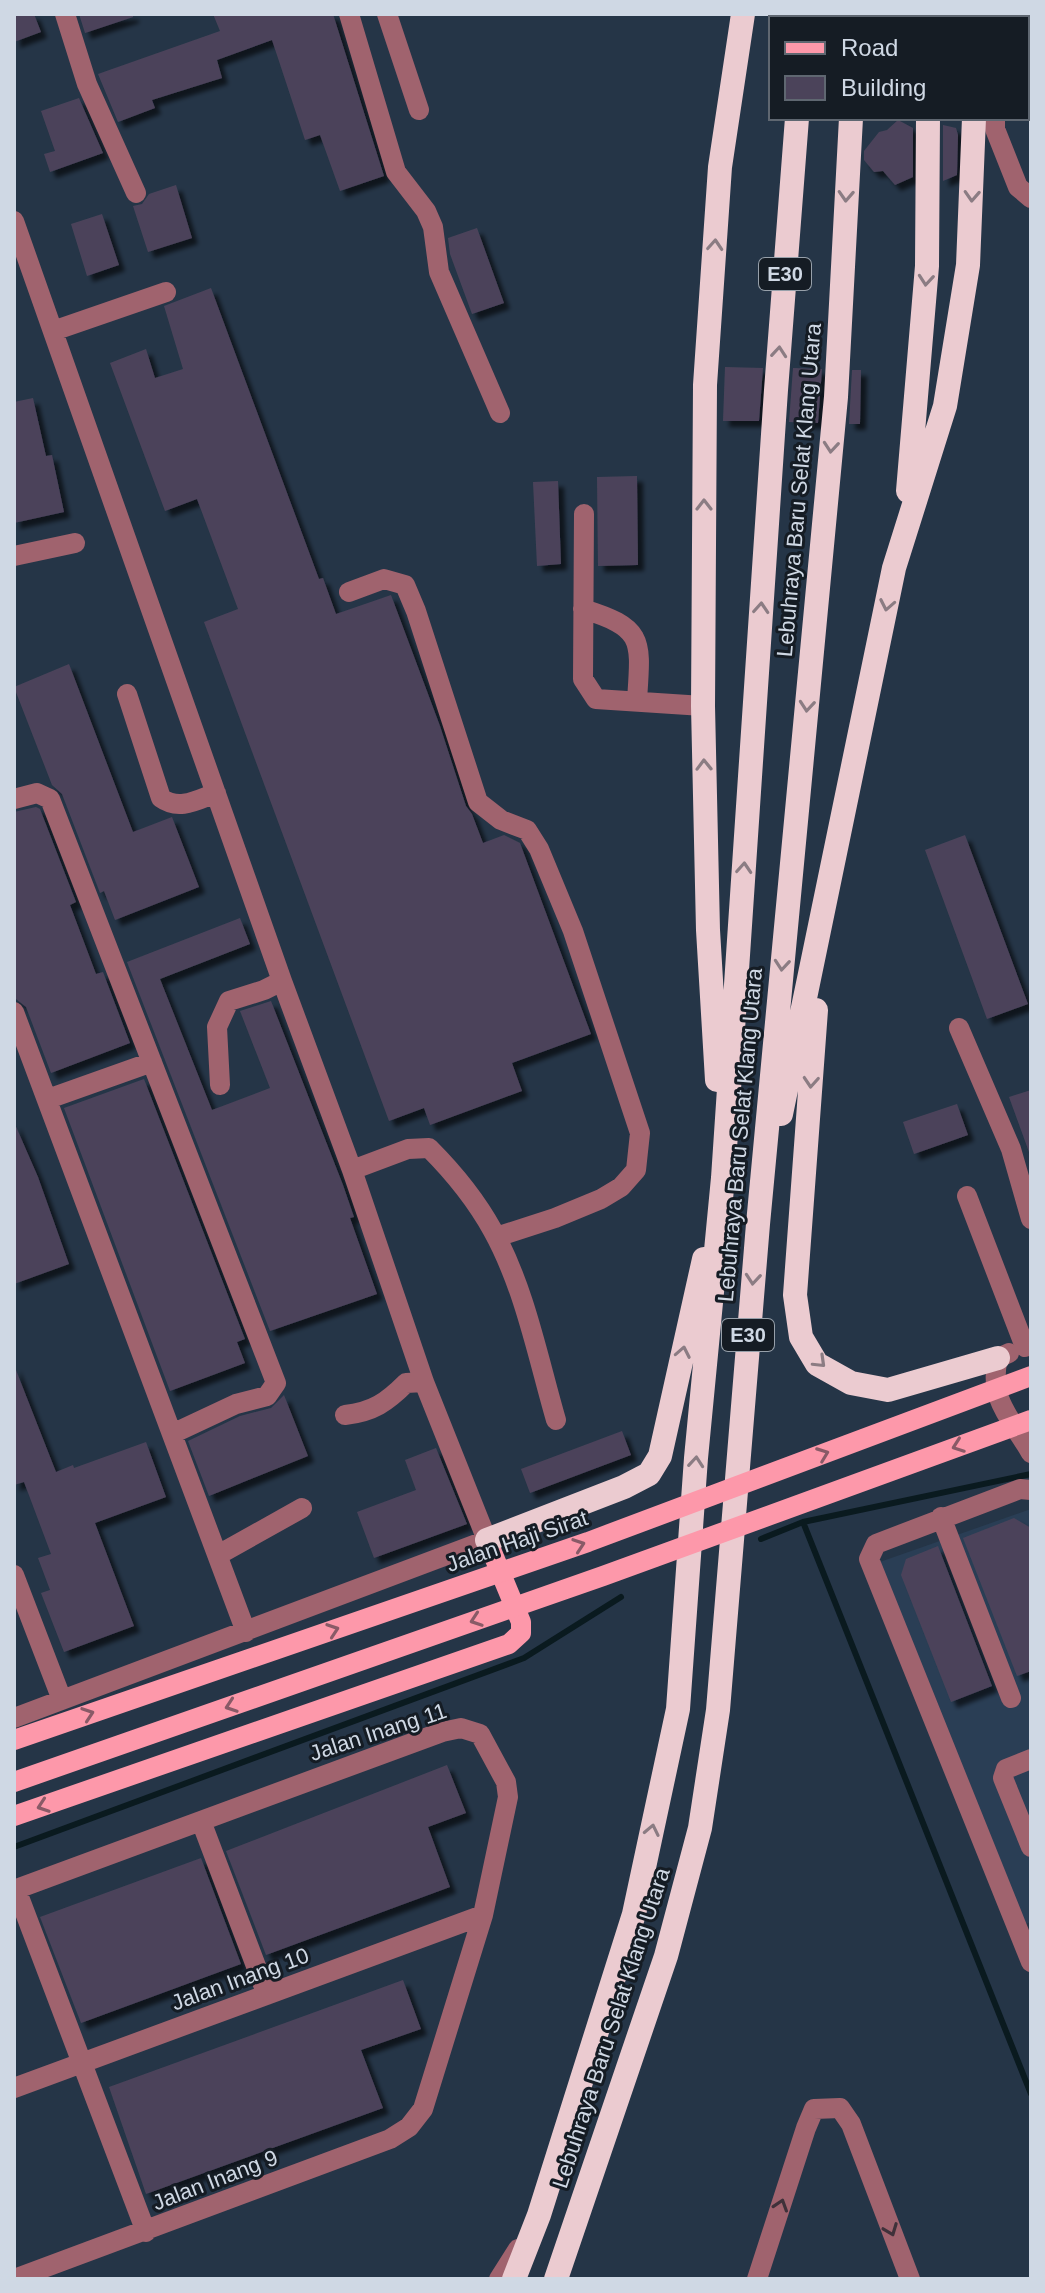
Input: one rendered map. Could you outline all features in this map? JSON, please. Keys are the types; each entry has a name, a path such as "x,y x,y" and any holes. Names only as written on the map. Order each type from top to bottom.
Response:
{"highway":[{"path":"723,1178 708,930 703,706 705,385 720,167 743,14"},
{"name":"Lebuhraya Baru Selat Klang Utara","path":"514,2279 539,2215 634,1914 678,1709 696,1458 723,1178 797,120"},
{"name":"Lebuhraya Baru Selat Klang Utara","path":"556,2279 666,1956 700,1828 718,1710 758,1224 836,397 851,120"},
{"path":"905,529 927,266 928,120"},
{"path":"758,1224 894,568 945,406 968,265 974,120"},
{"path":"823,920 795,1295 801,1337 817,1364 851,1383 888,1390 998,1358"},
{"path":"487,1540 624,1487 649,1474 660,1456 697,1284 720,1207"}],"main road":[{"name":"Jalan Haji Sirat","path":"14,1740 588,1542 1031,1376"},
{"path":"14,1782 603,1576 1031,1420"},
{"path":"14,1816 509,1644 521,1633 521,1622 487,1540"}],"street":[{"path":"65,14 87,84 136,193"},
{"path":"349,14 396,172 426,211 433,227 439,272 500,413"},
{"path":"387,14 419,110"},
{"path":"995,120 995,129 1018,187 1031,198"},
{"path":"14,221 282,981 352,1170 424,1382 487,1540 14,1718"},
{"path":"53,331 166,292"},
{"path":"584,514 583,679 587,689 596,699 703,706"},
{"path":"14,556 75,543"},
{"path":"349,592 384,579 405,585 478,802 501,820 527,830 539,849 573,931 640,1133 636,1170 621,1187 555,1218 496,1237"},
{"path":"583,609 614,618 633,634 640,655 637,700"},
{"path":"127,694 161,798 171,805 183,804 216,793"},
{"path":"14,799 37,793 50,799 276,1383 267,1396 236,1404 172,1434"},
{"path":"220,1085 217,1027 229,1001 282,981"},
{"path":"14,1012 246,1632"},
{"path":"959,1028 1011,1149 1031,1219"},
{"path":"48,1099 152,1062"},
{"path":"352,1170 408,1149 429,1148 458,1177 496,1237 515,1278 556,1420"},
{"path":"967,1196 1028,1346 998,1358 993,1376 998,1398 1031,1453"},
{"path":"345,1415 363,1413 387,1402 406,1383 424,1382"},
{"path":"1029,1952 869,1559 876,1544 1020,1489 1031,1490"},
{"path":"218,1555 302,1508"},
{"path":"941,1517 1011,1698"},
{"path":"14,1575 62,1700"},
{"name":"Jalan Inang 11","path":"15,1890 442,1732 461,1728 480,1734 506,1782 508,1797 483,1915 423,2109"},
{"path":"1031,1759 1006,1769 1003,1778 1031,1847"},
{"path":"201,1821 267,1995"},
{"path":"15,1890 146,2232"},
{"name":"Jalan Inang 10","path":"14,2088 483,1915"},
{"path":"757,2279 814,2109 840,2108 851,2124 910,2279"},
{"name":"Jalan Inang 9","path":"14,2279 390,2139 409,2127 423,2109"},
{"path":"499,2279 539,2215"}],"shaded area":[{"path":"1031,1509 1031,1922 1022,1925 877,1563"}],"building":[{"path":"14,14 34,14 41,32 14,42"},
{"path":"79,14 133,14 133,17 85,33"},
{"path":"213,14 333,14 384,176 340,191 320,135 305,140 272,40 217,60 222,78 152,100 155,108 118,122 98,74 220,31"},
{"path":"79,98 103,153 50,172 44,154 55,151 41,111"},
{"path":"898,120 913,128 913,177 895,185 883,171 874,172 864,160 864,151 879,132 887,130"},
{"path":"943,125 956,128 958,135 957,175 943,181"},
{"path":"176,185 192,238 148,252 133,206 142,204 149,194"},
{"path":"102,214 119,265 87,276 71,224"},
{"path":"477,228 504,303 472,314 450,254 448,238"},
{"path":"211,288 319,579 323,578 336,614 391,595 466,806 483,843 504,835 520,843 591,1034 512,1063 522,1091 430,1125 424,1108 389,1121 204,622 238,609 197,499 165,511 110,363 146,349 155,378 183,369 164,306"},
{"path":"725,367 763,368 759,421 723,421"},
{"path":"793,368 822,369 818,423 789,422"},
{"path":"852,370 861,370 860,424 849,424"},
{"path":"33,398 46,456 52,455 64,512 14,523 14,402"},
{"path":"637,476 638,565 598,566 597,477"},
{"path":"558,481 561,564 537,566 533,482"},
{"path":"69,664 133,832 172,817 199,887 115,920 104,891 100,893 62,794 52,785 14,687"},
{"path":"36,807 40,809 76,902 70,905 96,974 103,972 130,1043 51,1073 26,1007 14,994 14,812"},
{"path":"965,835 1028,1004 987,1019 925,850"},
{"path":"240,918 250,944 160,979 212,1110 270,1088 240,1011 271,1001 343,1185 354,1217 350,1218 377,1294 270,1331 127,962"},
{"path":"144,1079 245,1339 237,1342 245,1363 170,1391 64,1108"},
{"path":"1031,1090 1031,1152 1029,1152 1009,1097"},
{"path":"957,1104 968,1135 914,1154 903,1122"},
{"path":"14,1122 38,1177 69,1264 14,1284"},
{"path":"14,1365 56,1472 146,1442 166,1497 95,1523 134,1626 64,1652 41,1593 50,1590 38,1558 51,1554 24,1482 14,1485"},
{"path":"284,1395 308,1456 209,1496 188,1441 240,1416 271,1408"},
{"path":"622,1431 631,1455 530,1493 521,1469"},
{"path":"436,1448 467,1524 374,1558 357,1512 416,1490 405,1460"},
{"path":"1014,1518 1031,1528 1031,1671 1017,1676 963,1538"},
{"path":"938,1546 992,1686 951,1702 901,1575 906,1559"},
{"path":"447,1765 466,1813 428,1827 450,1887 266,1955 226,1851"},
{"path":"201,1858 241,1964 81,2023 40,1917"},
{"path":"403,1980 421,2029 361,2050 383,2108 146,2194 109,2087"}],"waterway":[{"path":"1031,1474 803,1522 1031,2094"},
{"path":"761,1539 803,1522"},
{"path":"14,1847 524,1658 621,1597"}]}
